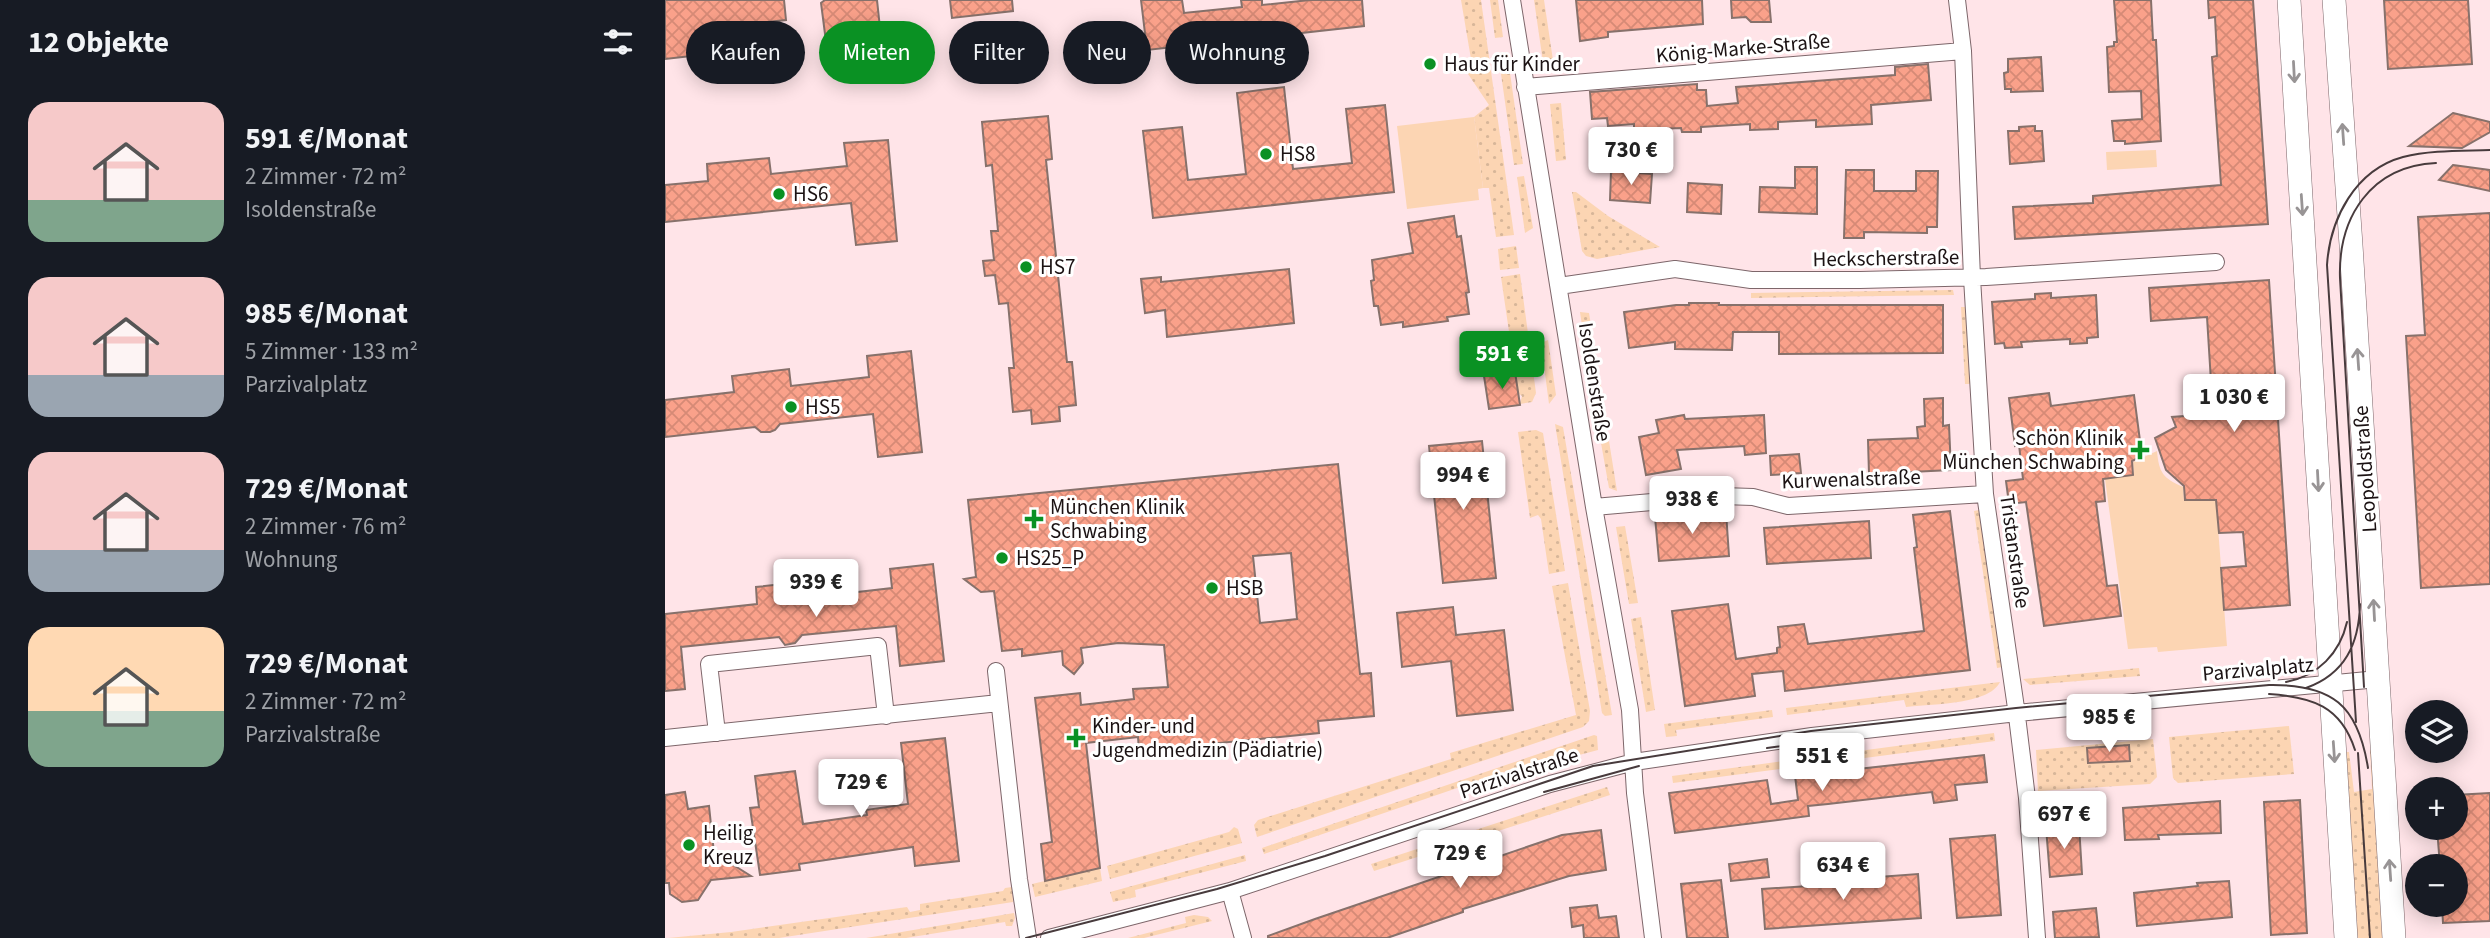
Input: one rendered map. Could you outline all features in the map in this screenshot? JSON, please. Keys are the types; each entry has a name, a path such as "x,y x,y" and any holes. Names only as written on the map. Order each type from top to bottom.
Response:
{"main road":[{"path":"2290,0 2346,938"},
{"name":"Leopoldstraße","path":"2334,0 2394,938"}],"street":[{"name":"Isoldenstraße","path":"1512,0 1594,507 1630,710 1635,793 1653,938"},
{"name":"Tristanstraße","path":"1957,0 1963,51 1972,278 1985,494 2027,798 2037,938"},
{"name":"König-Marke-Straße","path":"1525,87 1963,51"},
{"name":"Heckscherstraße","path":"1559,286 1675,269 1751,280 1972,278 2216,262"},
{"name":"Kurwenalstraße","path":"1594,507 1722,496 1753,497 1788,506 1985,494"},
{"path":"717,733 709,664 878,646 886,716"},
{"path":"996,671 1028,938"},
{"name":"Parzivalplatz","path":"2017,713 2378,679"},
{"path":"665,738 999,703"},
{"name":"Parzivalstraße","path":"1049,938 1230,891 1549,783 1634,762 1812,736 2017,713"},
{"path":"1230,891 1243,938"}],"shaded area":[{"path":"1461,0 1481,0 1514,235 1496,237 1489,188 1483,188 1474,117 1489,105 1468,74 1466,64 1471,59"},
{"path":"1490,0 1498,0 1503,37 1495,38"},
{"path":"1534,0 1544,0 1554,67 1544,69"},
{"path":"1507,52 1523,164 1514,165 1498,53"},
{"path":"1561,103 1566,160 1556,161 1550,104"},
{"path":"1474,117 1483,188 1478,189 1479,200 1407,209 1397,126"},
{"path":"2156,150 2157,167 2107,170 2106,152"},
{"path":"1524,176 1533,228 1525,233 1517,177"},
{"path":"1572,192 1576,192 1608,216 1660,247 1597,259 1586,256 1582,251"},
{"path":"1516,246 1519,268 1500,270 1498,249"},
{"path":"1520,274 1536,393 1532,402 1520,404 1522,396 1518,393 1501,277"},
{"path":"1953,290 1954,295 1751,298 1751,293"},
{"path":"1961,307 1966,307 1970,384 1965,384"},
{"path":"1580,312 1589,313 1608,428 1597,429"},
{"path":"1548,340 1556,395 1549,404 1541,343"},
{"path":"1555,424 1563,427 1612,715 1605,716 1602,713"},
{"path":"1536,430 1543,433 1565,571 1549,574 1541,519 1538,515 1530,518 1518,432"},
{"path":"1609,441 1617,491 1609,488 1601,443"},
{"path":"2157,451 2163,474 2183,487 2184,501 2216,501 2227,646 2158,652 2157,647 2128,649 2105,479 2134,475 2133,462"},
{"path":"1979,510 2002,667 1997,668 1974,511"},
{"path":"1625,526 1638,603 1629,604 1616,527"},
{"path":"1568,583 1590,711 1589,721 1583,727 1257,837 1254,825 1258,820 1451,759 1450,753 1576,715 1552,586"},
{"path":"1641,617 1655,710 1646,712 1631,619"},
{"path":"2139,668 2140,676 2030,685 2023,679"},
{"path":"2000,682 1994,690 1984,695 1943,704 1906,707 1904,700 1787,715 1786,708"},
{"path":"1772,710 1773,717 1676,730 1677,736 1666,737 1664,724"},
{"path":"2289,726 2294,774 2178,783 2173,778 2169,737"},
{"path":"1994,733 1995,741 1673,783 1672,776"},
{"path":"1597,736 1598,750 1549,763 1542,759 1264,854 1262,848"},
{"path":"2153,739 2157,777 2150,784 2038,791 2036,750"},
{"path":"2370,750 2375,750 2385,938 2357,938 2344,752 2349,752 2354,792 2372,789"},
{"path":"1607,787 1610,795 1374,871 1371,864"},
{"path":"1234,827 1238,829 1242,843 1110,879 1107,866 1229,832"},
{"path":"1245,855 1246,861 1135,890 1136,897 1113,902 1110,892"},
{"path":"1100,868 1102,881 1035,897 1032,884"},
{"path":"1012,887 1013,902 779,938 668,938 731,932 907,907 910,912 920,910 920,904 1003,891"},
{"path":"1014,913 1012,926 1006,926 1005,922 906,938 866,938"},
{"path":"1185,917 1208,917 1212,921 1144,938 1128,938 1186,923"}],"building":[{"path":"665,0 784,0 786,20 686,21 686,57 665,59"},
{"path":"825,0 877,0 879,21 823,21 821,3"},
{"path":"950,0 1012,0 1013,11 952,18"},
{"path":"1141,0 1182,0 1184,13 1242,7 1241,0 1262,0 1262,5 1310,0 1362,0 1364,26 1309,32 1309,21 1165,21 1165,48 1151,50 1151,21 1144,21"},
{"path":"1576,0 1702,0 1703,24 1608,32 1608,37 1580,41"},
{"path":"1731,0 1769,0 1771,22 1751,22 1746,17 1732,18"},
{"path":"2114,0 2151,0 2153,40 2156,40 2161,141 2125,144 2125,141 2114,141 2112,121 2142,119 2141,91 2109,92 2107,47 2114,46 2114,42 2117,42"},
{"path":"2208,0 2253,0 2268,224 2015,239 2013,207 2093,203 2093,196 2221,185 2212,57 2217,56 2215,17 2209,18"},
{"path":"2384,0 2468,0 2472,64 2388,69"},
{"path":"2041,57 2043,91 2011,92 2011,89 2005,89 2004,73 2008,72 2008,59"},
{"path":"1928,64 1931,100 1871,105 1872,124 1816,127 1816,120 1778,122 1778,129 1750,130 1750,124 1701,127 1701,132 1682,132 1681,128 1634,130 1634,124 1608,126 1607,118 1592,119 1590,92 1697,84 1697,90 1706,90 1707,106 1738,103 1736,87 1895,75 1895,67"},
{"name":"HS8","path":"1284,87 1293,169 1352,163 1346,109 1385,105 1394,192 1153,218 1143,131 1182,127 1188,180 1246,174 1237,93"},
{"path":"2453,113 2490,122 2490,132 2462,148 2409,146"},
{"name":"HS7","path":"1048,116 1052,159 1046,160 1067,362 1072,362 1076,405 1059,407 1060,421 1032,424 1031,410 1013,412 1009,368 1014,368 1008,303 999,304 995,275 985,276 983,261 994,260 991,231 998,231 992,165 986,166 982,122"},
{"path":"2035,126 2035,131 2042,131 2044,161 2010,164 2008,131"},
{"name":"HS6","path":"888,140 897,241 856,245 851,203 665,222 665,185 708,181 707,164 769,158 771,174 847,166 844,143"},
{"path":"2453,165 2490,170 2490,191 2439,180"},
{"path":"1795,167 1817,167 1817,214 1759,212 1760,187 1795,188"},
{"path":"1846,170 1874,170 1874,191 1916,191 1916,171 1938,171 1937,227 1927,227 1927,233 1864,232 1864,238 1844,238"},
{"path":"1611,171 1652,174 1650,203 1610,200"},
{"path":"1688,183 1722,185 1721,214 1687,212"},
{"path":"2490,213 2490,584 2421,588 2406,336 2425,335 2418,217"},
{"path":"1454,216 1457,237 1461,236 1469,292 1466,293 1469,314 1447,317 1448,321 1403,327 1403,322 1381,325 1378,306 1374,306 1372,260 1413,253 1408,223"},
{"path":"1289,269 1294,323 1167,337 1165,310 1145,313 1141,279 1161,277 1161,282"},
{"path":"2269,280 2290,605 2224,610 2221,568 2246,566 2243,532 2219,533 2216,500 2185,500 2184,486 2166,470 2155,438 2176,427 2172,417 2213,414 2207,317 2151,321 2149,288"},
{"path":"2051,293 2051,298 2096,295 2098,337 2087,338 2087,343 2070,344 2070,339 2021,342 2022,347 2005,348 2004,343 1995,344 1992,302 2035,299 2035,294"},
{"path":"1689,303 1943,305 1943,353 1779,354 1779,332 1733,332 1732,350 1675,349 1675,342 1629,348 1624,312"},
{"name":"HS5","path":"911,351 922,452 878,457 873,414 780,424 770,432 761,432 755,427 665,437 665,400 734,392 732,376 789,369 791,386 869,377 867,356"},
{"path":"1515,372 1520,405 1489,409 1484,376"},
{"path":"2049,393 2051,406 2134,395 2142,456 2132,461 2133,475 2103,479 2105,501 2096,502 2107,586 2117,585 2121,616 2044,626 2026,502 2009,504 2006,481 2023,479 2019,445 2015,446 2009,398"},
{"path":"1943,398 1943,426 1949,425 1951,470 1869,474 1868,440 1918,438 1917,427 1925,426 1924,399"},
{"path":"1684,415 1685,419 1764,415 1766,453 1745,455 1744,446 1677,450 1681,469 1646,475 1639,437 1659,433 1656,420"},
{"path":"1482,441 1496,578 1443,583 1429,446"},
{"path":"1799,454 1801,473 1771,475 1770,456"},
{"path":"1338,464 1360,674 1371,673 1374,716 1318,721 1319,733 1139,751 1138,737 1086,743 1100,868 1045,881 1041,844 1052,842 1035,698 1080,693 1081,705 1134,699 1133,689 1168,687 1164,645 1118,643 1081,648 1083,663 1074,674 1063,665 1062,651 1022,656 1022,649 1002,651 994,591 981,592 964,579 976,577 968,500","holes":["1291,553 1297,619 1260,623 1253,556"]},
{"path":"1950,511 1970,670 1785,691 1783,671 1752,674 1755,696 1685,706 1672,611 1728,604 1736,659 1777,653 1777,648 1780,647 1778,627 1804,624 1808,644 1924,631 1914,548 1917,547 1913,515"},
{"path":"1726,512 1729,556 1659,561 1655,517"},
{"path":"1869,521 1871,558 1767,564 1764,528"},
{"path":"933,564 944,661 900,666 896,626 802,635 795,643 785,645 779,637 681,647 685,689 665,691 665,614 757,604 756,587 812,581 814,597 892,588 890,569"},
{"path":"1453,607 1456,635 1504,630 1513,710 1457,716 1451,661 1402,667 1397,613"},
{"path":"945,738 959,861 915,866 913,847 799,864 800,870 760,875 750,808 759,807 755,776 795,771 803,824 867,815 866,810 908,804 901,743"},
{"path":"2129,745 2130,761 2088,763 2087,748"},
{"path":"1984,755 1987,782 1955,785 1957,800 1934,803 1932,792 1808,806 1809,816 1675,833 1669,793 1767,780 1771,804 1798,800 1795,776"},
{"name":"Heilig Kreuz","path":"685,792 688,809 709,806 714,853 751,876 711,880 698,900 682,902 670,894 669,883 665,883 665,795"},
{"path":"2490,793 2490,921 2443,923 2443,917 2468,917 2468,854 2439,854 2438,840 2468,840 2468,794"},
{"path":"2300,800 2307,933 2271,935 2264,802"},
{"path":"2220,801 2221,833 2158,835 2159,839 2125,840 2123,808"},
{"path":"2079,825 2082,874 2050,877 2046,827"},
{"path":"1601,830 1606,870 1569,876 1463,909 1463,912 1387,938 1268,938 1315,919 1562,835"},
{"path":"1995,835 2001,915 1957,918 1950,839"},
{"path":"1767,859 1769,877 1731,881 1729,864"},
{"path":"1918,874 1921,918 1765,929 1762,889"},
{"path":"1721,880 1728,938 1687,938 1681,884"},
{"path":"2229,881 2232,917 2137,926 2134,893"},
{"path":"1597,905 1599,918 1616,916 1619,938 1584,938 1583,925 1572,927 1570,908"},
{"path":"2096,908 2099,937 2055,938 2053,912"}],"tram line":[{"path":"2356,722 2327,265 2329,248 2333,231 2348,199 2371,173 2386,163 2424,153 2490,150"},
{"path":"2364,687 2340,278 2341,256 2352,216 2363,199 2377,185 2393,174 2413,166 2436,163"},
{"path":"2306,688 2331,675 2347,656 2357,632 2360,604"},
{"path":"2286,682 2318,669 2339,644 2347,622"},
{"path":"1026,938 1217,889 1325,856 1593,766 1811,731 2016,708 2269,685 2291,686 2325,694 2338,702 2357,728 2368,768"},
{"path":"2269,694 2299,698 2323,707 2342,723 2355,750"},
{"path":"1767,748 1861,736"},
{"path":"2358,753 2370,938"},
{"path":"1544,792 1639,766"}],"place":[{"name":"Haus für Kinder","path":"1430,64"},
{"name":"HS8","path":"1266,154"},
{"name":"HS6","path":"779,194"},
{"name":"HS7","path":"1026,267"},
{"name":"HS5","path":"791,407"},
{"name":"Schön Klinik München Schwabing","path":"2140,450"},
{"name":"München Klinik Schwabing","path":"1034,519"},
{"name":"HS25_P","path":"1002,558"},
{"name":"HSB","path":"1212,588"},
{"name":"Kinder- und Jugendmedizin (Pädiatrie)","path":"1076,738"},
{"name":"Heilig Kreuz","path":"689,845"}]}
